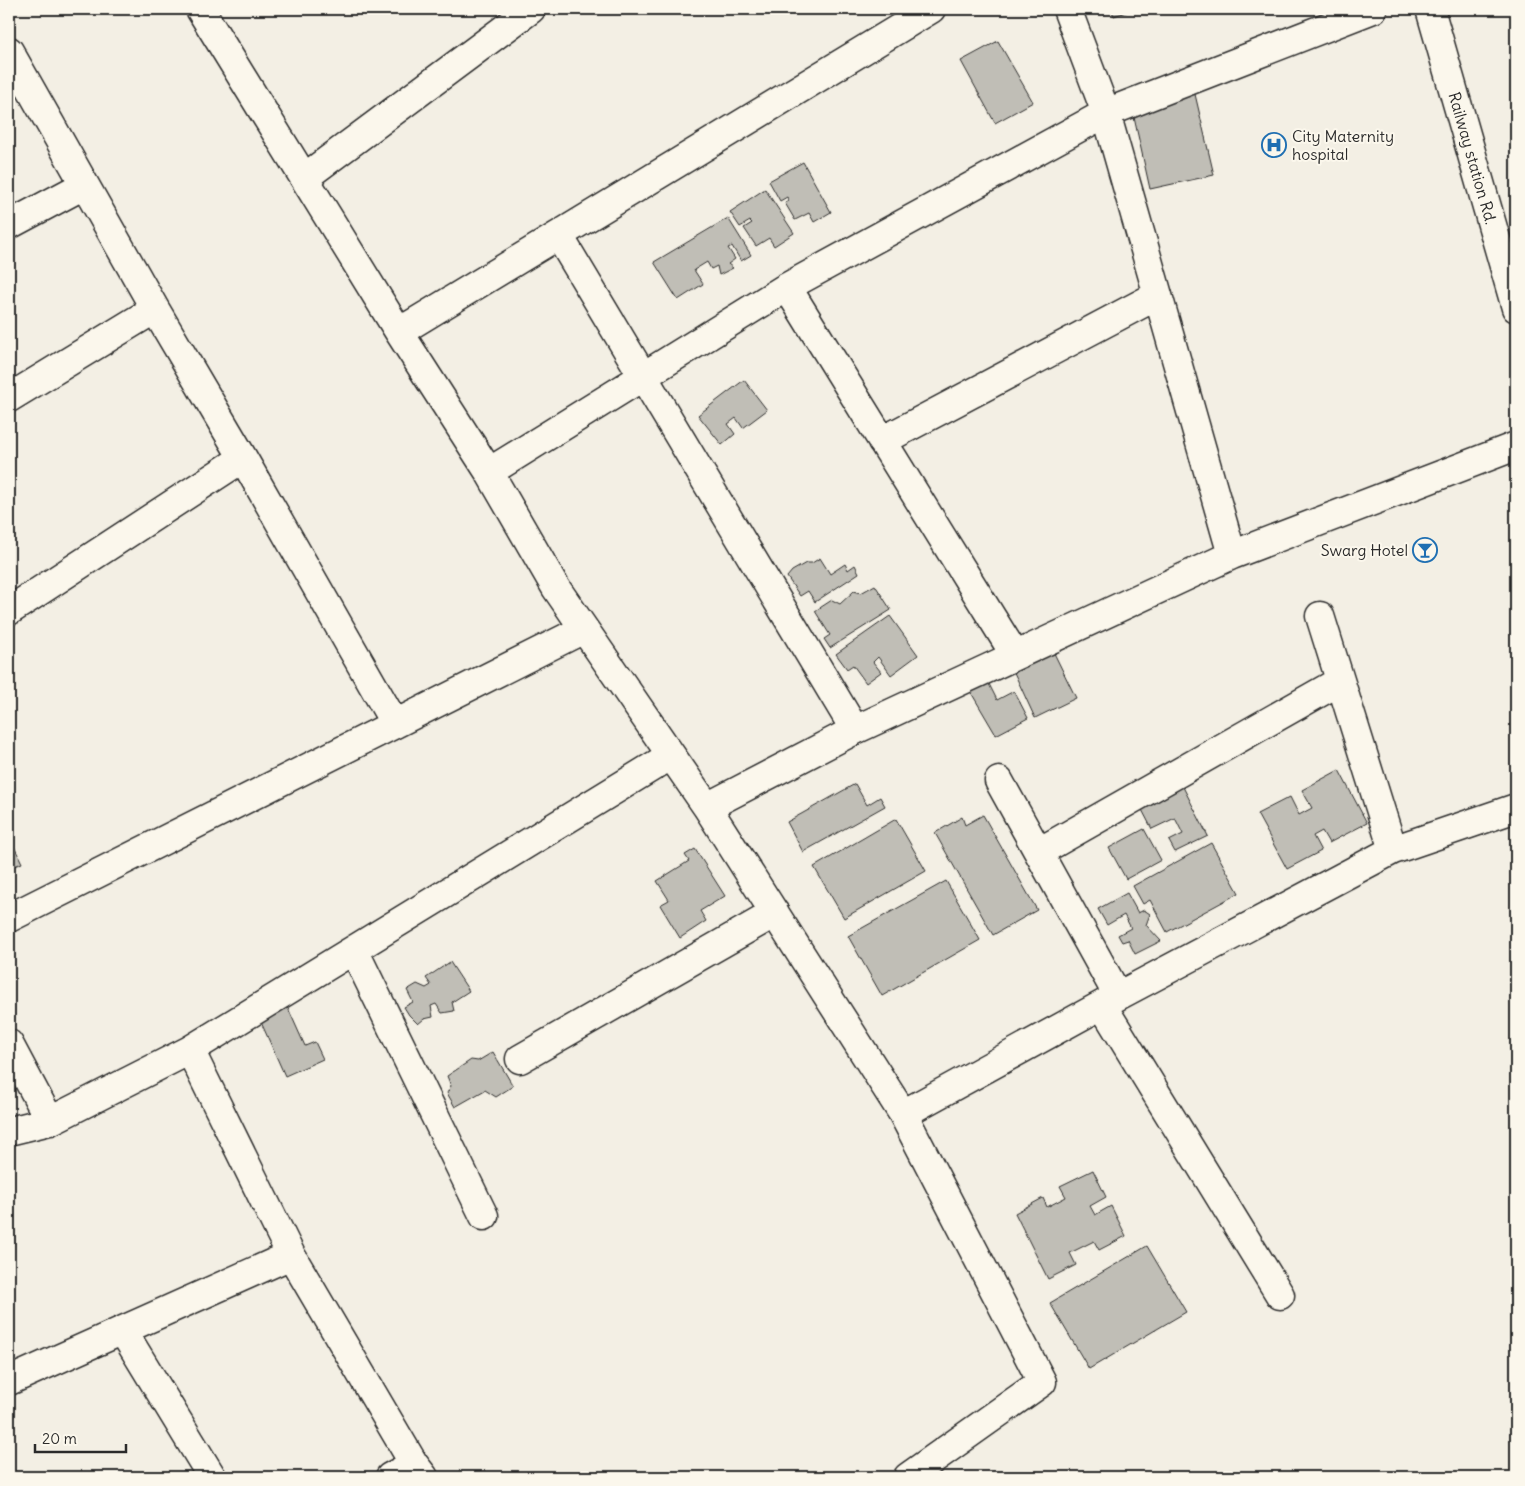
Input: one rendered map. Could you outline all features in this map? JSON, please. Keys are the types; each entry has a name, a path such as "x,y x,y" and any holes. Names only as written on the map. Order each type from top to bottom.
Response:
{"street":[{"path":"200,9 399,332 489,472 556,588 670,756 707,807 903,1114 1042,1382 908,1477"},
{"path":"304,178 531,9"},
{"path":"399,332 931,9"},
{"path":"1067,9 1106,113 1232,555"},
{"path":"489,472 787,287 1106,113 1373,9"},
{"name":"Railway station Rd.","path":"1430,9 1516,308"},
{"path":"12,64 243,458 395,724"},
{"path":"9,225 84,185"},
{"path":"558,236 644,376 855,730"},
{"path":"787,287 1015,655"},
{"path":"882,441 1158,295"},
{"path":"9,398 155,309"},
{"path":"707,807 855,730 1232,555 1516,446"},
{"path":"9,611 243,458"},
{"path":"1320,616 1393,850"},
{"path":"9,918 584,629"},
{"path":"1039,852 1340,681"},
{"path":"9,1132 50,1120 190,1050 670,756"},
{"path":"1000,782 1039,852 1110,1001 1280,1295"},
{"path":"903,1114 1393,850 1516,808"},
{"path":"520,1059 775,913"},
{"path":"354,950 484,1216"},
{"path":"9,1044 50,1120"},
{"path":"190,1050 291,1255 419,1471 390,1477"},
{"path":"9,1381 291,1255"},
{"path":"123,1331 212,1477"}],"building":[{"path":"1111,9 1135,9 1114,16"},
{"path":"998,41 1033,102 995,123 961,61"},
{"path":"1194,90 1214,175 1150,189 1131,104"},
{"path":"803,162 831,212 814,222 809,213 795,220 785,203 789,201 787,197 780,201 769,181"},
{"path":"765,189 794,233 774,246 769,238 756,246 744,228 752,223 750,221 740,227 730,212"},
{"path":"728,218 751,255 741,261 732,246 728,248 735,259 728,264 733,268 719,275 717,266 711,269 707,262 694,270 703,284 678,300 654,262"},
{"path":"744,380 767,410 743,428 736,418 728,424 735,434 722,445 698,415"},
{"path":"820,558 830,574 845,564 848,570 855,565 859,573 815,602 808,591 800,596 787,577 792,571"},
{"path":"875,585 891,610 830,648 824,639 830,635 815,611 832,600 840,604 854,591 861,593"},
{"path":"890,616 918,655 891,675 878,657 873,662 881,672 866,683 853,665 847,669 836,654"},
{"path":"1052,649 1076,698 1035,718 1012,668"},
{"path":"987,680 997,700 1014,691 1028,718 996,735 969,689"},
{"path":"1339,770 1367,823 1329,843 1322,831 1313,836 1321,851 1287,869 1257,814 1290,797 1299,815 1312,808 1302,790"},
{"path":"1180,781 1208,836 1175,852 1169,841 1183,834 1175,818 1152,829 1138,802"},
{"path":"855,784 867,805 880,797 885,806 803,852 787,822"},
{"path":"983,815 1037,910 993,935 935,833 962,817 965,825"},
{"path":"896,819 926,871 844,918 814,867"},
{"path":"1144,829 1161,860 1126,879 1109,848"},
{"path":"9,836 22,863 9,868"},
{"path":"1211,843 1239,893 1167,932 1150,900 1143,904 1133,886"},
{"path":"695,849 725,896 700,911 706,921 680,938 660,905 669,900 657,881 689,861 685,855"},
{"path":"946,881 980,940 882,996 848,936"},
{"path":"1127,893 1138,913 1144,910 1150,914 1146,925 1161,941 1135,954 1128,940 1122,942 1118,935 1131,928 1124,915 1107,925 1098,909"},
{"path":"450,962 469,991 452,1002 454,1011 442,1013 436,1004 431,1006 433,1017 424,1019 418,1024 404,1007 413,1002 407,990 417,984 426,988 431,985 426,978"},
{"path":"288,1008 305,1046 315,1042 323,1059 285,1076 260,1020"},
{"path":"493,1052 513,1086 496,1097 485,1090 455,1107 447,1093 451,1086 447,1076 471,1060 478,1061"},
{"path":"1093,1170 1106,1197 1090,1206 1095,1215 1111,1206 1126,1236 1099,1250 1094,1241 1070,1253 1076,1265 1048,1279 1015,1213 1043,1198 1047,1207 1066,1197 1060,1186"},
{"path":"1147,1246 1186,1312 1089,1369 1050,1303"}],"place":[{"name":"City Maternity hospital","path":"1274,145"},
{"name":"Swarg Hotel","path":"1425,550"}]}
